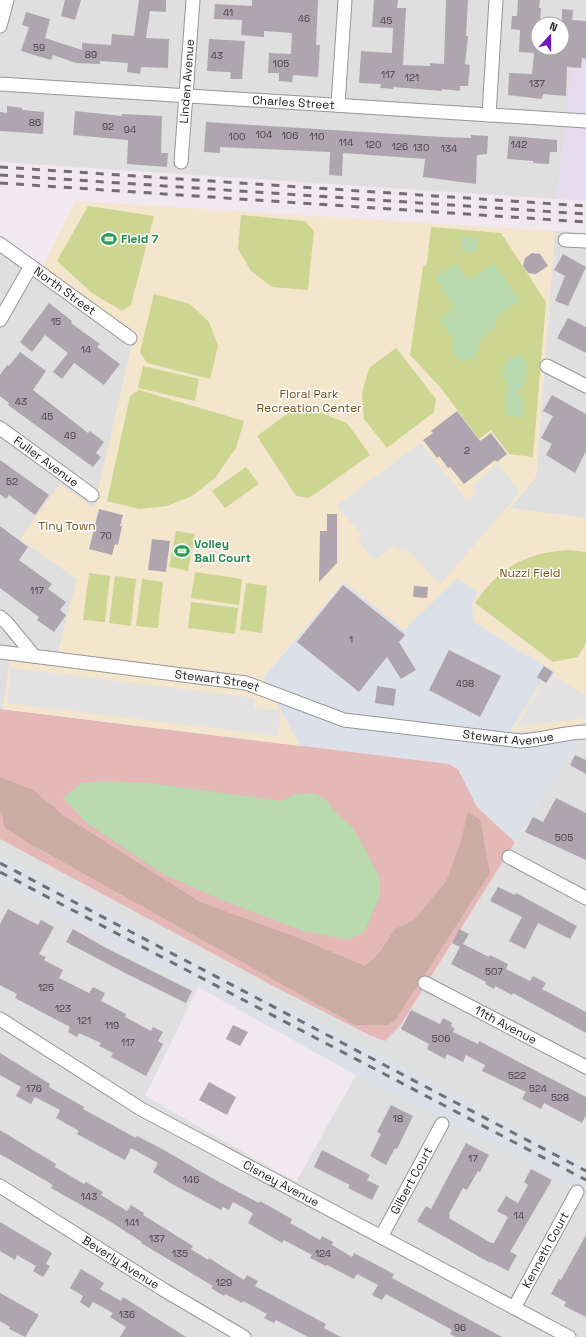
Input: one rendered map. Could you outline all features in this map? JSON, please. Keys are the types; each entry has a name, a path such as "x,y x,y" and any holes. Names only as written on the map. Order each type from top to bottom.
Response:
{"street":[{"path":"0,26 7,0"},
{"name":"Linden Avenue","path":"181,162 193,0"},
{"path":"338,105 345,0"},
{"path":"489,115 496,0"},
{"name":"Charles Street","path":"0,84 586,121"},
{"path":"565,240 586,241"},
{"name":"North Street","path":"0,244 130,338"},
{"path":"0,320 31,266"},
{"path":"547,366 586,386"},
{"name":"Fuller Avenue","path":"0,428 92,496"},
{"path":"0,617 7,623 34,656"},
{"name":"Stewart Street","path":"0,652 246,683 344,720 429,731"},
{"name":"Stewart Avenue","path":"429,731 522,741 537,740 569,732 586,732"},
{"path":"509,858 586,898"},
{"name":"11th Avenue","path":"425,983 586,1067"},
{"name":"Cisney Avenue","path":"0,1020 141,1108 569,1337"},
{"name":"Gilbert Court","path":"381,1237 442,1124"},
{"name":"Beverly Avenue","path":"0,1186 164,1290 244,1337"},
{"name":"Kenneth Court","path":"514,1308 577,1192"}],"shaded area":[{"path":"0,0 586,0 586,133 565,131 556,199 0,162"},
{"path":"575,19 586,20 586,201 556,199 565,131"},
{"path":"555,231 586,233 586,518 510,508 536,477"},
{"path":"462,236 478,237 476,252 461,251"},
{"path":"0,243 134,336 94,509 20,539 77,579 58,653 34,664 10,660 3,709 0,709"},
{"path":"456,263 468,281 494,263 520,301 494,318 497,322 495,328 480,339 475,356 465,361 459,360 453,353 453,339 439,319 452,310 453,307 435,277"},
{"path":"518,355 524,357 527,364 524,385 520,389 518,396 518,398 524,399 523,418 508,416 505,408 507,384 503,376 503,368 508,360"},
{"path":"421,443 466,500 477,493 472,485 498,464 520,492 440,585 407,549 403,553 395,545 374,560 357,540 363,536 336,506"},
{"path":"457,578 478,592 472,606 474,622 556,673 548,685 542,681 551,730 586,722 586,729 515,842 477,807 458,768 449,764 300,746 263,678 344,582 404,630"},
{"path":"11,668 255,698 254,708 281,711 278,736 7,703"},
{"path":"555,677 586,696 586,718 516,727 543,683 549,686"},
{"path":"0,709 449,764 458,769 477,807 515,842 400,1026 385,1041 369,1035 273,986 0,839"},
{"path":"586,729 586,1163 0,856 0,839 273,986 369,1035 385,1041 400,1026"},
{"path":"0,777 33,790 63,815 200,902 296,937 365,966 380,952 395,929 414,920 446,882 461,841 468,811 480,820 490,873 396,1019 388,1025 355,1025 27,842 4,827 2,813 0,812"},
{"path":"104,781 149,783 281,801 296,794 315,793 329,802 333,810 354,829 380,878 380,896 364,932 348,940 303,931 222,900 163,874 87,823 63,798 81,783"},
{"path":"0,856 586,1163 586,1194 356,1075 198,987 0,884"},
{"path":"0,884 198,987 145,1096 296,1182 356,1075 586,1194 586,1337 0,1337"}],"green space":[{"name":"Floral Park Recreation Center","path":"75,201 555,231 536,477 510,508 586,518 586,722 551,730 510,732 542,681 548,685 556,673 474,622 472,606 478,592 457,578 404,630 344,582 263,677 300,746 3,709 10,660 34,664 58,653 77,579 20,539 60,484 94,508 134,336 42,269"},
{"name":"Field 7","path":"88,206 154,216 131,305 122,311 92,293 57,261"},
{"path":"241,215 305,221 314,231 308,290 272,287 251,271 238,249"},
{"path":"431,227 501,233 546,302 533,457 509,454 491,430 479,439 440,387 410,355 423,267 427,263"},
{"path":"154,294 190,304 209,322 218,346 210,379 147,363 140,352"},
{"path":"396,348 436,399 434,412 387,448 364,419 362,393 369,368"},
{"path":"143,366 199,379 195,401 138,388"},
{"path":"139,390 244,421 236,448 215,478 192,496 167,506 139,509 107,501 130,396"},
{"path":"316,411 347,423 370,455 309,498 296,496 257,436 290,412"},
{"path":"246,467 259,484 225,508 212,491"},
{"name":"Volley Ball Court","path":"176,531 195,534 188,571 169,567"},
{"name":"Nuzzi Field","path":"570,550 586,552 586,643 578,657 553,662 475,603 484,590 494,580 515,564 540,554"},
{"path":"195,572 242,579 239,605 191,598"},
{"path":"89,573 110,576 105,622 83,620"},
{"path":"115,576 136,579 131,626 109,623"},
{"path":"142,579 163,582 158,628 136,626"},
{"path":"246,583 267,586 262,633 240,630"},
{"path":"191,602 238,608 235,634 188,628"}],"building":[{"path":"65,0 81,0 75,20 61,16"},
{"path":"139,0 166,0 166,12 150,11 146,38 169,39 168,68 141,67 140,74 127,72 128,63 100,61 100,64 76,63 53,55 51,60 21,51 29,27 22,25 26,12 50,19 45,38 82,50 82,43 111,45 112,34 134,36"},
{"path":"252,0 318,0 316,45 320,45 318,77 293,75 292,82 279,81 279,73 268,73 269,53 291,54 292,33 264,31 264,37 241,35 242,20 214,19 215,4 252,6"},
{"path":"374,0 398,0 397,8 406,8 403,65 430,66 430,63 444,64 446,0 468,0 466,36 468,36 465,64 470,65 468,86 460,86 460,91 442,89 442,91 393,87 393,89 380,88 381,84 359,83 361,51 392,53 393,28 372,27"},
{"path":"518,0 540,0 539,8 541,8 540,16 530,16 530,53 519,52 520,30 511,29 512,16 517,16"},
{"path":"562,9 573,10 572,20 586,21 586,59 582,58 581,68 567,67 566,96 543,94 542,99 508,95 509,73 532,74 534,56 570,56 570,16 562,16"},
{"path":"209,39 245,41 242,79 230,79 231,73 229,72 207,71"},
{"path":"7,106 22,108 22,110 44,112 43,134 0,131 0,112 7,113"},
{"path":"75,111 122,116 122,114 162,116 161,153 168,153 167,167 127,164 128,140 73,135"},
{"path":"206,122 443,137 471,138 471,135 488,136 487,154 477,155 476,184 423,177 425,159 343,153 342,176 329,175 330,152 220,147 220,153 204,152"},
{"path":"509,136 557,140 557,152 550,152 549,164 507,159"},
{"path":"532,253 540,254 548,266 536,274 528,273 523,266 525,258"},
{"path":"563,254 586,267 568,306 555,301 565,276 554,270"},
{"path":"49,303 72,321 71,323 100,344 97,347 120,364 104,385 74,363 62,379 53,372 68,353 45,335 32,352 20,342"},
{"path":"568,318 586,327 586,353 557,338"},
{"path":"20,352 46,371 33,390 88,433 90,431 104,442 96,453 101,457 93,467 8,405 9,403 0,396 0,375 7,365 9,366"},
{"path":"552,395 586,414 586,451 575,473 546,455 552,444 541,438 553,416 543,411"},
{"path":"457,411 480,441 491,433 507,454 497,462 495,460 464,484 450,467 448,468 439,456 437,458 423,440 433,433 431,431"},
{"path":"0,460 49,495 35,515 9,495 6,499 0,494"},
{"path":"99,509 123,515 118,545 115,544 112,555 89,549"},
{"path":"327,514 337,514 337,563 319,582 320,531 327,531"},
{"path":"0,526 28,547 19,560 52,584 48,589 66,602 60,610 66,615 54,632 37,620 39,617 0,588"},
{"path":"152,539 170,541 166,572 148,570"},
{"path":"343,585 405,635 399,642 416,670 401,679 387,657 359,692 297,642"},
{"path":"414,586 428,587 427,598 413,597"},
{"path":"449,650 501,676 480,717 429,690"},
{"path":"544,666 553,672 546,683 537,677"},
{"path":"377,686 396,689 394,706 375,703"},
{"path":"575,755 586,760 586,774 570,765"},
{"path":"556,798 586,813 586,860 525,832 533,817 543,822"},
{"path":"498,887 515,895 516,893 577,926 570,939 538,923 525,949 509,941 522,917 490,901"},
{"path":"8,909 38,925 41,920 54,927 39,954 46,957 44,960 63,970 59,978 89,993 93,987 105,993 101,1001 126,1014 125,1017 151,1031 153,1027 163,1032 158,1041 163,1044 146,1076 111,1057 113,1053 99,1046 101,1043 79,1033 77,1037 68,1032 70,1027 15,998 17,994 0,985 0,924"},
{"path":"73,929 106,948 192,991 186,1003 66,942"},
{"path":"459,929 469,934 463,944 489,957 490,955 508,964 506,969 530,981 533,976 546,983 542,989 586,1012 586,1033 513,993 512,995 495,986 494,989 485,984 486,982 451,964 460,947 452,943"},
{"path":"411,1010 440,1024 443,1018 452,1023 451,1026 455,1029 453,1032 478,1044 479,1041 586,1097 586,1115 582,1123 544,1103 541,1109 522,1099 526,1092 482,1071 485,1065 466,1055 463,1062 447,1054 445,1059 427,1049 429,1044 401,1029"},
{"path":"233,1025 248,1032 240,1046 226,1039"},
{"path":"0,1053 50,1084 49,1087 84,1107 83,1109 136,1138 137,1136 164,1150 217,1181 259,1203 260,1201 292,1219 290,1223 320,1240 322,1236 333,1242 332,1245 352,1257 354,1253 394,1274 392,1278 502,1337 456,1337 450,1334 452,1330 386,1294 382,1300 372,1295 378,1285 357,1274 354,1279 327,1265 326,1266 310,1258 312,1255 284,1240 282,1243 248,1223 253,1213 233,1202 229,1210 223,1207 221,1210 153,1172 158,1163 131,1148 125,1160 77,1134 79,1131 56,1118 60,1110 35,1097 31,1104 16,1096 21,1087 0,1075"},
{"path":"209,1082 236,1097 227,1115 199,1100"},
{"path":"391,1105 413,1116 397,1149 395,1148 386,1165 370,1156 381,1134 377,1132"},
{"path":"0,1130 56,1164 55,1167 84,1184 86,1182 103,1192 101,1195 127,1211 131,1205 144,1213 143,1215 193,1246 191,1249 208,1260 209,1258 244,1280 247,1275 258,1281 255,1286 326,1324 324,1328 341,1337 308,1337 276,1320 274,1323 264,1318 267,1314 243,1301 242,1303 225,1294 224,1296 211,1288 213,1286 141,1243 142,1242 106,1219 51,1188 53,1185 0,1154"},
{"path":"466,1143 489,1155 480,1172 478,1171 467,1190 463,1188 449,1214 449,1218 491,1243 494,1243 508,1217 497,1211 506,1196 518,1203 528,1185 524,1182 531,1169 552,1180 510,1252 517,1255 508,1271 491,1262 490,1263 417,1221 426,1206 431,1209"},
{"path":"322,1150 370,1175 367,1180 379,1186 372,1200 348,1188 350,1185 314,1167"},
{"path":"0,1222 52,1253 46,1264 50,1266 43,1277 33,1271 36,1266 17,1255 15,1260 0,1251"},
{"path":"586,1235 586,1317 564,1306 566,1302 551,1294 559,1279 561,1280"},
{"path":"81,1269 104,1283 100,1289 121,1301 123,1297 186,1337 120,1337 126,1327 110,1317 113,1313 93,1302 89,1308 80,1302 83,1296 70,1288"},
{"path":"0,1293 39,1315 25,1337 9,1329 10,1327 0,1321"}],"railway":[{"path":"0,167 586,206"},
{"path":"0,175 586,214"},
{"path":"0,183 586,222"},
{"path":"0,863 586,1171"},
{"path":"0,872 586,1180"}],"place":[{"name":"Field 7","path":"109,239"},
{"name":"Volley Ball Court","path":"182,551"}],"park label":[{"name":"Tiny Town","path":"67,526"}]}
